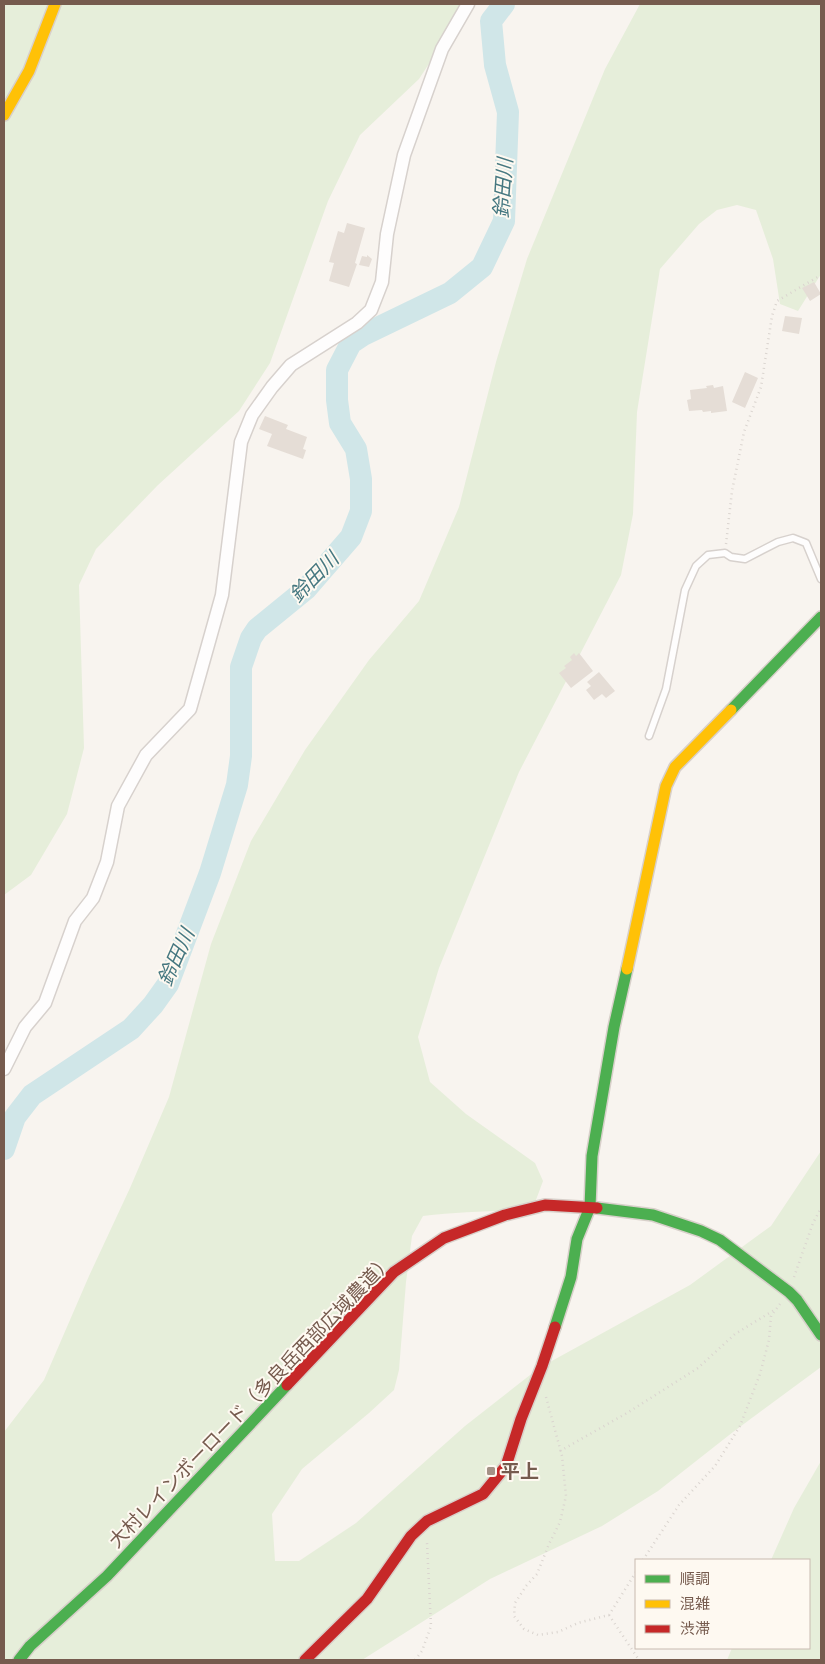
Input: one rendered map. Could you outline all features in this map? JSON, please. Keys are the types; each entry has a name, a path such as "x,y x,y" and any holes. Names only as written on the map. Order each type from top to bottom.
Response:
{"street":[{"path":"4,115 29,71 55,4"},
{"path":"4,1069 26,1028 45,1003 75,921 93,898 107,862 118,806 146,755 190,709 222,594 232,504 242,442 252,415 291,365 357,323 371,310 382,282 387,234 404,155 442,49 468,4"},
{"path":"305,1660 367,1599 411,1536 426,1521 483,1494 506,1466 521,1419 542,1366 571,1277 578,1239 590,1207 592,1156 614,1027 666,786 675,767 821,617"},
{"name":"大村レインボーロード（多良岳西部広域農道）","path":"19,1660 30,1646 107,1576 394,1272 444,1238 505,1216 545,1205 590,1207 653,1215 701,1231 727,1245 793,1296 821,1335"}],"lane":[{"path":"649,736 666,689 685,590 696,566 708,555 725,553 731,557 745,559 778,542 793,538 806,543 821,579"}],"path":[{"path":"725,553 732,491 744,432 760,387 772,316 777,301 821,275"},
{"path":"793,1296 813,1223 821,1208"},
{"path":"560,1451 627,1413 698,1368 735,1334 779,1306 771,1316 769,1340 760,1374 740,1426 714,1466 679,1506 644,1559"},
{"path":"545,1389 562,1456 566,1496 560,1522 548,1544 537,1574 526,1586 515,1603 514,1616 524,1629 538,1634 558,1632 578,1623 609,1616 635,1574"},
{"path":"414,1660 422,1651 431,1626 426,1521"},
{"path":"609,1616 639,1660"}],"green space":[{"path":"4,4 468,4 419,79 360,135 328,201 270,363 239,411 158,485 96,549 79,585 84,748 67,814 31,875 4,895"},
{"path":"640,4 821,4 821,274 798,311 780,304 773,259 756,210 737,205 717,210 699,224 660,269 637,412 633,514 621,575 519,772 439,968 418,1037 430,1082 466,1114 535,1163 543,1181 533,1208 423,1216 412,1236 406,1282 399,1370 394,1390 302,1469 272,1514 275,1561 299,1561 356,1523 465,1426 539,1368 690,1285 771,1226 821,1151 821,1367 733,1432 658,1491 602,1526 490,1579 362,1660 4,1660 4,1432 44,1380 169,1097 211,944 251,841 305,750 369,660 419,601 459,507 496,362 527,259 605,69"},
{"path":"821,1461 821,1660 727,1660 732,1649 810,1649 810,1559 771,1559 794,1508"}],"building":[{"path":"347,223 365,228 355,263 357,264 349,287 329,281 334,263 329,262 338,231 344,233"},
{"path":"367,255 372,259 369,267 359,265 362,256 367,257"},
{"path":"814,282 821,294 810,301 802,288"},
{"path":"785,316 802,318 799,334 782,331"},
{"path":"745,372 758,378 745,408 732,402"},
{"path":"713,385 714,388 723,386 727,411 711,413 711,411 703,412 702,410 689,411 687,400 691,399 690,390 707,388 706,386"},
{"path":"265,416 288,425 286,429 307,437 303,449 306,450 303,459 267,446 272,434 259,429"},
{"path":"574,653 576,656 579,653 593,671 571,688 559,673 572,660 570,657"},
{"path":"599,672 615,691 606,698 602,694 594,700 586,690 591,686 587,682"}],"waterway":[{"name":"鈴田川","path":"4,1149 15,1117 32,1095 131,1029 153,1005 168,984 210,873 237,785 241,756 241,667 251,638 257,629 306,589 351,537 361,511 361,479 356,449 340,423 337,400 337,370 351,343 363,335 450,293 482,267 504,221 508,112 495,65 491,21 504,4"}],"traffic: fast":[{"path":"731,710 821,617"},
{"path":"555,1327 571,1277 577,1239 590,1207 592,1156 614,1027 627,969"},
{"path":"597,1208 653,1215 701,1231 720,1240 789,1292 797,1300 821,1335"},
{"path":"19,1660 30,1646 107,1576 287,1385"}],"traffic: slow":[{"path":"4,115 29,71 55,4"},
{"path":"627,969 666,786 675,767 731,710"}],"traffic: jam":[{"path":"287,1385 394,1272 444,1238 505,1215 545,1205 597,1208"},
{"path":"305,1660 367,1599 411,1536 427,1521 483,1494 506,1466 555,1327"}],"place":[{"name":"平上","path":"491,1471"}]}
